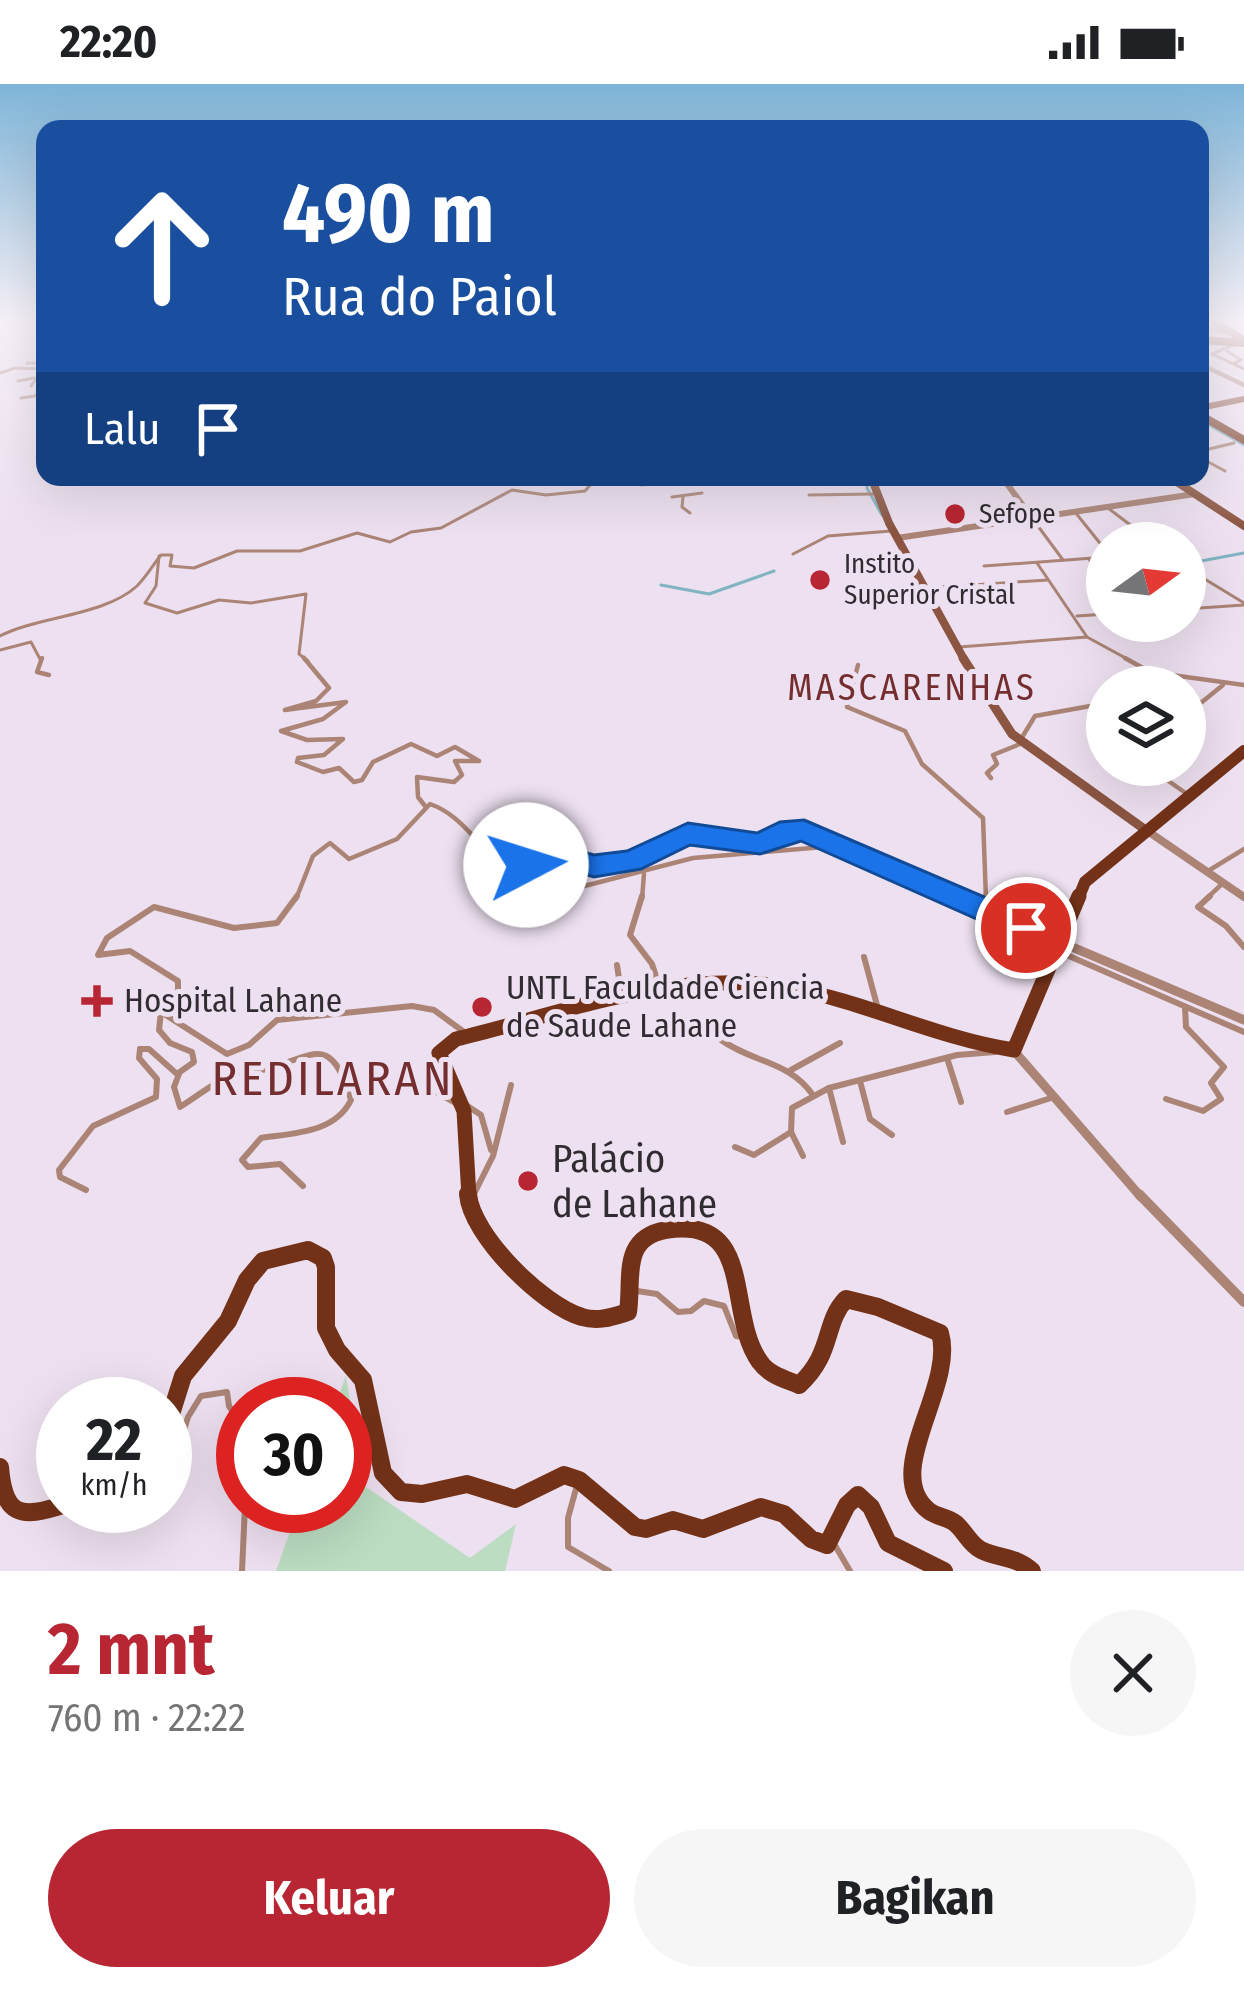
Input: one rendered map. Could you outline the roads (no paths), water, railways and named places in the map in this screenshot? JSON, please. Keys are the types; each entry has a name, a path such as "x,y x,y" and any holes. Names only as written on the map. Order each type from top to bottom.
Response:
{"main road":[{"path":"1209,409 1234,401 1244,403"},
{"path":"1209,419 1239,442"},
{"path":"871,486 870,494 995,713 1021,742 1147,831"},
{"path":"1183,486 1244,526"},
{"path":"1032,1571 1017,1558 972,1544 955,1524 932,1514 919,1498 913,1453 920,1423 943,1375 947,1349 940,1333 896,1318 867,1300 846,1299 836,1308 830,1341 812,1374 800,1385 783,1381 759,1362 740,1322 742,1296 734,1263 723,1243 705,1233 675,1229 646,1237 631,1257 632,1289 623,1316 588,1321 565,1311 512,1266 469,1204 462,1103 439,1053 448,1043 468,1036 658,988 713,982 776,986 1006,1050 1085,881 1244,751"},
{"path":"183,1377 228,1321 255,1269 272,1255 308,1250 323,1258 326,1328 366,1389 378,1458 391,1485 411,1495 467,1484 508,1499 522,1497 563,1474 579,1480 620,1519 635,1526 646,1529 673,1520 703,1529 761,1507 784,1514 821,1545 835,1538 845,1504 858,1495 871,1507 888,1543 944,1571"},
{"path":"0,1467 2,1493 14,1510 36,1513"}],"street":[{"path":"21,398 36,395"},
{"path":"1209,448 1239,442"},
{"path":"1209,462 1223,471 1234,471"},
{"path":"0,636 26,623 61,619 134,589 158,556 169,554 170,566 189,569 234,551 300,551 357,533 390,542 407,533 441,528 512,490 546,495 585,491 589,486"},
{"path":"1009,486 1063,560"},
{"path":"671,497 702,494"},
{"path":"809,495 870,494"},
{"path":"794,554 828,536 1032,518 1195,494"},
{"path":"683,497 682,508 690,513"},
{"path":"1181,497 1214,506"},
{"path":"1108,508 1126,522"},
{"path":"1075,512 1086,527"},
{"path":"158,556 156,586 145,603 154,609 178,613 219,600 250,604 305,594 308,612 299,654 319,670 328,688 316,701 286,710 346,702 323,719 281,731 307,740 343,739 324,755 296,762 323,772 339,768 354,782 362,780 374,762 411,744 437,756 455,747 478,760 454,761 462,775 454,782 417,777 418,797 425,806"},
{"path":"984,566 1086,559"},
{"path":"1037,563 1086,636"},
{"path":"925,588 1048,580"},
{"path":"1206,580 1244,604"},
{"path":"1206,607 1244,604"},
{"path":"1073,616 1086,615"},
{"path":"959,647 1086,637"},
{"path":"0,650 32,642 42,658 37,672 49,675"},
{"path":"1096,642 1150,672 1244,686"},
{"path":"858,665 847,707 904,729 920,744 924,766 983,818 986,832 981,848 988,878 985,909"},
{"path":"1206,699 1222,685"},
{"path":"991,778 987,773 997,764 992,755 1021,742 1035,716 1086,707"},
{"path":"1176,786 1187,794"},
{"path":"425,806 444,806 467,824 480,847 512,867 526,865 544,852 594,866 612,865 641,859 688,834 760,844 780,833 804,830 985,909 1244,1032"},
{"path":"303,1186 292,1181 282,1166 248,1168 242,1160 261,1138 315,1130 344,1114 350,1094 337,1064 322,1054 301,1054 272,1068 234,1074 180,1107 175,1088 179,1074 190,1067 194,1056 170,1043 159,1030 161,1012 178,993 178,981 130,951 98,955 107,938 154,907 234,928 277,923 303,893 309,860 320,847 330,843 349,859 360,856 404,834 425,806"},
{"path":"1147,831 1244,897"},
{"path":"518,903 645,879 694,857 835,846"},
{"path":"1207,872 1244,849"},
{"path":"645,879 630,935 652,964 658,988"},
{"path":"1223,883 1198,907 1226,926 1244,947"},
{"path":"1054,945 1244,1020"},
{"path":"863,957 879,1014"},
{"path":"616,965 622,998"},
{"path":"161,1012 172,1024 199,1033 223,1054 249,1045 277,1020 412,1006 444,1015 468,1036"},
{"path":"1166,1099 1203,1111 1221,1099 1211,1083 1224,1066 1186,1027 1186,1007"},
{"path":"718,1038 744,1058 791,1070 806,1080 813,1095"},
{"path":"791,1070 840,1042"},
{"path":"86,1190 60,1177 59,1170 93,1126 156,1097 157,1078 139,1058 140,1049 149,1049 179,1074"},
{"path":"803,1156 790,1132 791,1108 813,1095 947,1058 1006,1050 1244,1302"},
{"path":"947,1058 961,1102"},
{"path":"860,1081 870,1119 892,1135"},
{"path":"469,1204 493,1156 511,1085"},
{"path":"427,1087 482,1115 493,1156"},
{"path":"829,1088 843,1142"},
{"path":"1007,1112 1051,1098"},
{"path":"734,1147 754,1155 790,1132"},
{"path":"632,1289 657,1294 678,1312 692,1311 704,1301 724,1306 736,1336 748,1337"},
{"path":"192,1411 201,1396 216,1394"},
{"path":"579,1480 568,1518 568,1547 609,1571"},
{"path":"242,1571 244,1533"},
{"path":"835,1538 850,1571"}],"waterway":[{"path":"1209,425 1244,445"},
{"path":"867,486 882,515"},
{"path":"1206,560 1244,553"},
{"path":"661,585 709,594 774,571"}],"place":[{"name":"Sefope","path":"955,514"},
{"name":"Instito Superior Cristal","path":"820,580"},
{"name":"Hospital Lahane","path":"97,1001"},
{"name":"UNTL Faculdade Ciencia de Saude Lahane","path":"482,1007"},
{"name":"Palácio de Lahane","path":"528,1181"}],"district":[{"name":"MASCARENHAS","path":"912,688"},
{"name":"REDILARAN","path":"333,1079"}]}
